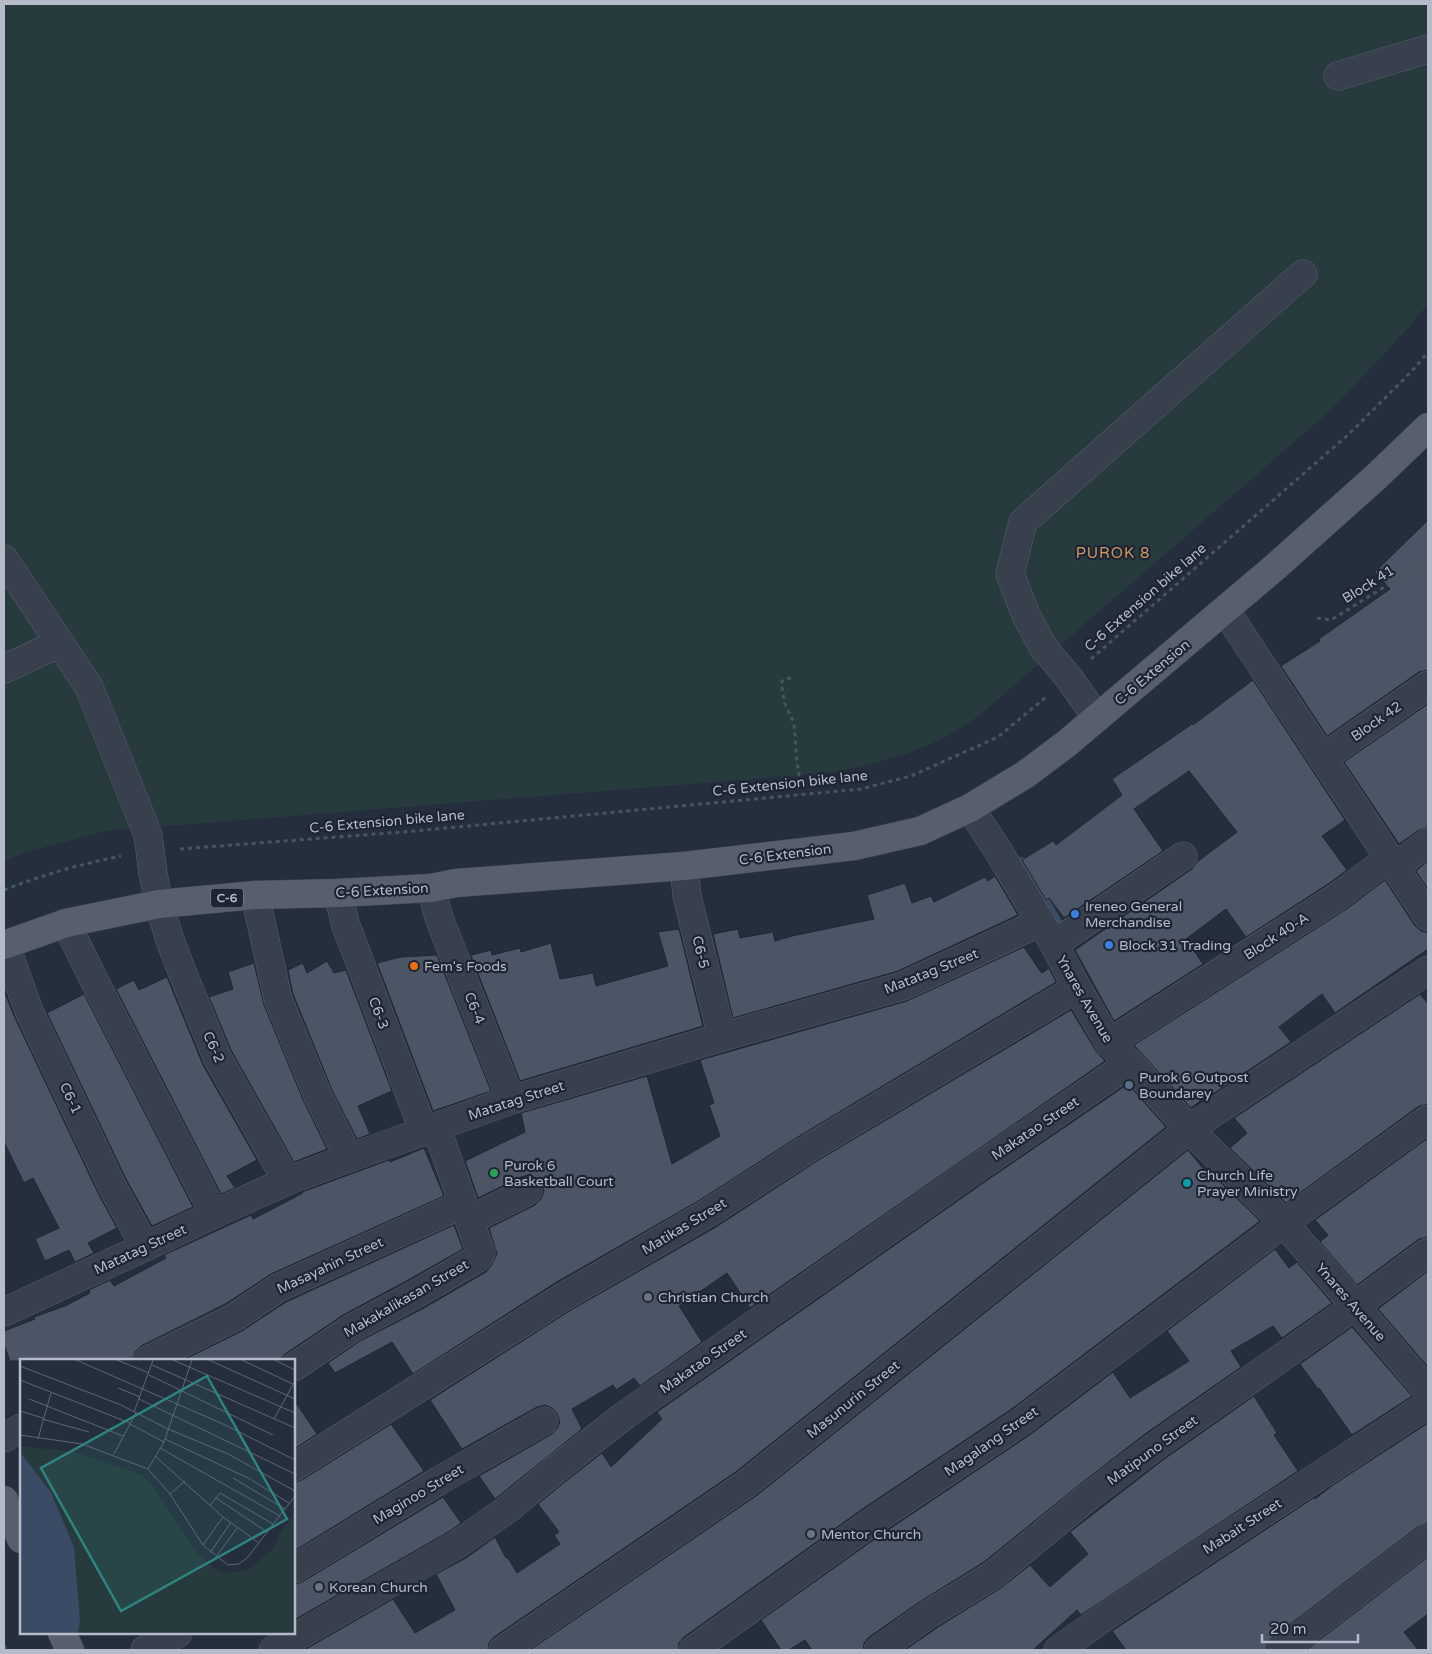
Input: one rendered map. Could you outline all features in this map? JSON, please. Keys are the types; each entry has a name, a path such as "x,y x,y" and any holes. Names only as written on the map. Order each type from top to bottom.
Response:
{"main road":[{"name":"C-6 Extension","path":"5,945 66,923 159,904 256,896 444,886 684,866 854,846 920,831 970,808 1026,774 1097,718 1225,610 1377,476 1428,428"},
{"path":"4,1500 20,1532"},
{"path":"62,1634 70,1650"}],"street":[{"path":"1338,76 1428,49"},
{"path":"1097,718 1043,647 1026,615 1010,574 1023,522 1303,274"},
{"name":"C6-2","path":"4,559 88,687 148,835 159,904 170,940 218,1057 287,1181"},
{"path":"1225,610 1428,917"},
{"path":"4,669 60,643"},
{"name":"Block 42","path":"1323,758 1428,685"},
{"name":"Ynares Avenue","path":"970,808 1048,933 1109,1043 1130,1063 1189,1129 1284,1223 1428,1391"},
{"name":"Block 40-A","path":"1109,1043 1392,862 1428,842"},
{"name":"Matatag Street","path":"4,1312 287,1181 349,1158 511,1100 722,1037 903,986 1048,933 1183,856"},
{"name":"C6-5","path":"684,866 687,896 722,1037"},
{"name":"C6-4","path":"444,886 439,918 511,1100"},
{"name":"C6-3","path":"338,893 346,923 430,1130"},
{"path":"256,896 278,998 318,1096 349,1158"},
{"path":"66,923 214,1214"},
{"name":"C6-1","path":"5,945 29,1011 112,1186 145,1247"},
{"path":"1189,1129 1428,970"},
{"name":"Matikas Street","path":"295,1466 563,1298 708,1213 809,1148 1077,988"},
{"name":"Makatao Street","path":"273,1650 458,1544 509,1508 625,1415 1130,1063"},
{"path":"1284,1223 1428,1120"},
{"name":"Masunurin Street","path":"503,1650 746,1484 1189,1129"},
{"name":"Makakalikasan Street","path":"295,1366 352,1328 478,1258 481,1253 466,1212 430,1130"},
{"name":"Masayahin Street","path":"150,1359 235,1317 278,1288 466,1212 528,1191"},
{"name":"Magalang Street","path":"693,1650 870,1523 1022,1421 1284,1223"},
{"name":"Matipuno Street","path":"878,1650 929,1614 993,1575 1088,1497 1154,1447 1355,1306 1428,1252"},
{"name":"Mabait Street","path":"1058,1650 1106,1616 1428,1404"},
{"name":"Maginoo Street","path":"295,1568 440,1480 544,1421"},
{"path":"4,1438 20,1429"},
{"path":"1281,1650 1428,1538"},
{"path":"145,1650 176,1634"}],"path":[{"name":"C-6 Extension bike lane","path":"4,890 31,879 93,862 151,852 415,831 861,789 911,776 998,737 1349,434 1412,371 1428,352"},
{"name":"Block 41","path":"1317,618 1331,620 1428,560"},
{"path":"791,678 781,683 785,704 794,723 800,781"},
{"path":"4,1645 6,1650"}],"green space":[{"path":"4,4 1428,4 1428,304 1412,324 1330,411 980,715 951,734 922,748 876,763 829,773 106,831 27,852 4,861"}],"building":[{"path":"1428,520 1428,670 1419,672 1327,736 1281,666 1320,641 1319,639 1390,589 1375,572"},
{"path":"1253,680 1345,820 1322,836 1347,870 1246,937 1226,909 1186,939 1203,964 1114,1021 1075,950 1192,869 1197,862 1237,832 1189,771 1134,809 1163,851 1064,918 1049,898 1046,900 1022,860 1053,841 1056,845 1122,795 1112,779 1193,725"},
{"path":"1428,704 1428,827 1419,830 1399,844 1344,762"},
{"path":"1428,861 1428,889 1416,871"},
{"path":"995,876 1018,915 898,971 733,1018 713,934 738,929 740,938 773,932 775,941 874,919 867,895 905,883 912,903 931,896 934,902 985,877 988,881"},
{"path":"1385,880 1415,926 1421,931 1428,933 1428,949 1335,1013 1322,994 1279,1027 1291,1042 1213,1094 1212,1092 1191,1108 1134,1045 1348,908"},
{"path":"679,929 703,1026 520,1081 470,953 472,955 491,950 492,955 520,948 521,952 551,943 560,979 593,973 596,986 668,966 658,932"},
{"path":"1024,947 1040,971 1042,973 1049,968 1056,982 801,1135 700,1200 555,1283 413,1374 392,1342 335,1373 328,1363 360,1341 424,1308 486,1272 491,1266 497,1254 489,1228 535,1205 541,1199 544,1191 542,1184 536,1178 528,1175 478,1198 465,1161 525,1132 521,1113 647,1076 672,1164 720,1136 709,1105 714,1103 700,1060 907,1001"},
{"path":"437,955 491,1091 433,1111 377,963 401,957"},
{"path":"327,961 334,973 346,970 392,1091 358,1106 370,1134 357,1139 332,1090 293,994 288,970 303,963 307,973"},
{"path":"254,963 264,1005 304,1102 327,1149 294,1162 231,1050 209,997 233,989 228,972"},
{"path":"167,977 203,1065 257,1160 227,1176 235,1188 221,1194 116,989 134,980 139,990"},
{"path":"4,991 98,1193 117,1228 88,1243 94,1253 75,1262 69,1250 45,1261 35,1239 59,1228 33,1178 24,1183 4,1142"},
{"path":"84,994 193,1207 152,1226 126,1179 47,1013"},
{"path":"1420,994 1428,1004 1428,1104 1419,1106 1286,1203 1230,1148 1247,1133 1234,1118"},
{"path":"1071,1010 1096,1051 1105,1061 750,1308 727,1273 679,1306 702,1342 640,1386 634,1378 616,1390 613,1385 572,1409 582,1429 495,1499 479,1476 552,1434 560,1422 557,1413 545,1405 537,1407 462,1449 430,1400 571,1310 716,1227 817,1161"},
{"path":"1128,1084 1166,1127 737,1471 494,1637 489,1643 488,1650 306,1649 393,1599 415,1633 455,1610 436,1574 466,1558 495,1537 506,1558 508,1558 517,1573 560,1544 554,1535 559,1532 538,1504 566,1481 602,1453 611,1467 662,1419 657,1412 986,1181"},
{"path":"1428,1138 1428,1237 1419,1239 1357,1285 1320,1242 1328,1235 1315,1220"},
{"path":"424,1148 444,1196 271,1274 227,1303 141,1346 135,1352 133,1359 20,1359 20,1361 10,1361 4,1345 4,1331 35,1319 34,1317 65,1306 90,1293 89,1290 110,1280 114,1286 166,1258 164,1255 251,1215 253,1219 302,1192 389,1160 390,1162"},
{"path":"1188,1150 1205,1171 1207,1169 1260,1221 1013,1408 861,1510 684,1637 679,1643 678,1650 530,1650 756,1496"},
{"path":"454,1225 463,1249 343,1315 285,1354 281,1359 185,1359 242,1331 286,1302"},
{"path":"1275,1249 1289,1268 1297,1262 1332,1303 1282,1338 1273,1326 1231,1351 1241,1367 1145,1434 984,1562 921,1601 869,1637 864,1643 863,1650 812,1650 805,1640 789,1650 781,1650 761,1620 879,1536 1031,1434 1113,1372 1130,1398 1189,1361 1167,1331"},
{"path":"1428,1271 1428,1367 1378,1309"},
{"path":"1352,1327 1412,1396 1352,1435 1300,1364"},
{"path":"1254,1396 1277,1433 1274,1435 1298,1471 1081,1615 1077,1610 1033,1650 905,1650 1001,1588 1030,1565 1050,1587 1088,1554 1070,1532 1163,1460"},
{"path":"295,1401 317,1434 295,1448"},
{"path":"1428,1423 1428,1523 1419,1526 1272,1638 1267,1644 1266,1650 1126,1650 1112,1631 1315,1497 1315,1499 1333,1485"},
{"path":"391,1424 424,1471 295,1550 295,1482 302,1480"},
{"path":"443,1497 461,1523 295,1619 295,1585"},
{"path":"1428,1557 1428,1614 1404,1632 1418,1650 1306,1650"}],"waterway":[{"path":"1022,862 1065,936"}],"place":[{"name":"Ireneo General Merchandise","path":"1075,914"},
{"name":"Block 31 Trading","path":"1109,945"},
{"name":"Fem's Foods","path":"414,966"},
{"name":"Purok 6 Outpost Boundarey","path":"1129,1085"},
{"name":"Purok 6 Basketball Court","path":"494,1173"},
{"name":"Church Life Prayer Ministry","path":"1187,1183"},
{"name":"Christian Church","path":"648,1297"},
{"name":"Mentor Church","path":"811,1534"},
{"name":"Korean Church","path":"319,1587"}],"district":[{"name":"PUROK 8","path":"1113,553"}]}
